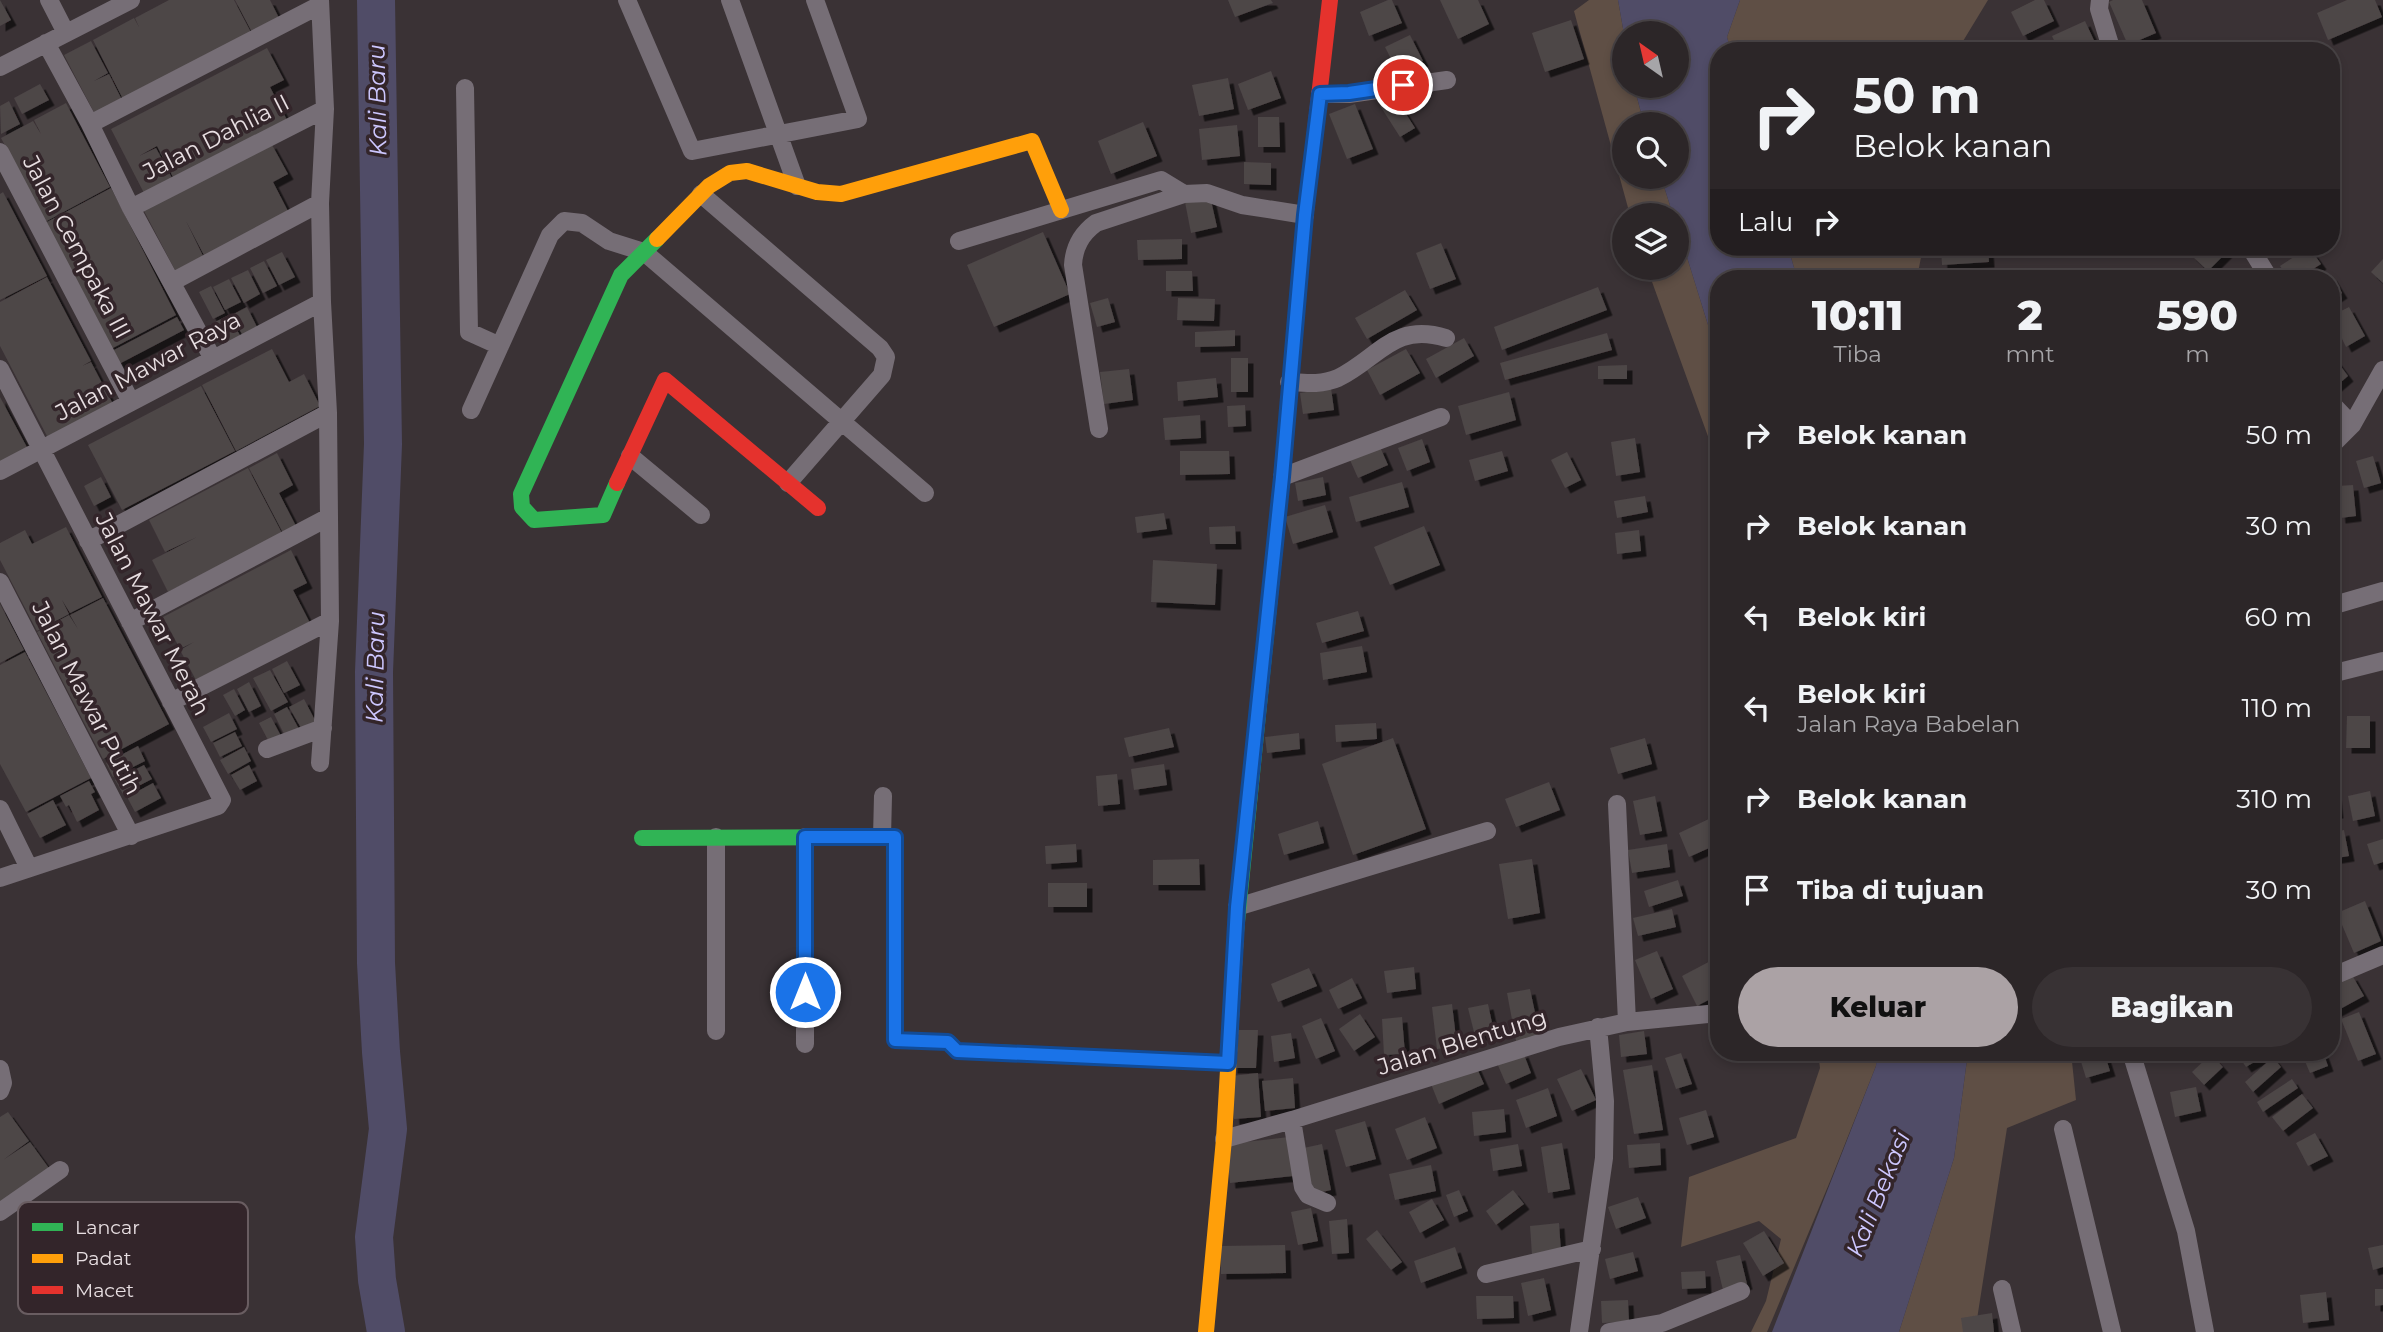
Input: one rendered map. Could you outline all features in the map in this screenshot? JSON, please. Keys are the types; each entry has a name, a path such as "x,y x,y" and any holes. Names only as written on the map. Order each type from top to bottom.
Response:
{"street":[{"path":"49,0 66,33"},
{"path":"0,67 131,0"},
{"path":"627,0 692,151 858,120 815,0"},
{"path":"730,0 797,186"},
{"path":"1206,1332 1224,1139 1237,907 1282,477 1305,215 1330,0"},
{"path":"2100,0 2099,9 2109,42"},
{"path":"90,124 320,3 325,109 320,203 320,303 328,413 330,621 320,763"},
{"path":"46,43 212,359"},
{"path":"1320,94 1349,93 1447,80"},
{"path":"465,88 469,332 500,346"},
{"name":"Jalan Dahlia II","path":"131,208 325,109"},
{"path":"818,508 664,380 603,515 534,520 522,506 521,494 621,275 701,194 730,173 747,171 817,192 841,194 1032,141 1061,210"},
{"name":"Jalan Cempaka III","path":"0,152 7,182 131,402"},
{"path":"959,241 1161,180 1184,194"},
{"path":"1099,429 1073,265 1079,240 1096,223 1184,194 1207,193 1242,205 1305,215"},
{"path":"701,194 880,348 886,357 882,375 788,483"},
{"path":"172,282 320,203"},
{"path":"471,410 550,235 564,221 582,223 609,241 644,252 925,493"},
{"name":"Jalan Mawar Raya","path":"0,471 320,303"},
{"path":"1289,382 1320,383 1338,378 1380,349 1409,334 1430,333 1446,338"},
{"name":"Jalan Mawar Merah","path":"0,369 222,800 218,806 131,836"},
{"path":"2340,437 2352,425 2383,370"},
{"path":"2340,412 2352,425"},
{"path":"88,541 328,413"},
{"path":"1282,477 1441,417"},
{"path":"630,456 701,515"},
{"path":"130,622 327,518"},
{"name":"Jalan Mawar Putih","path":"0,582 131,836"},
{"path":"2340,603 2383,591"},
{"path":"171,702 330,621"},
{"path":"2340,672 2383,661"},
{"path":"268,749 323,728"},
{"path":"882,837 883,796"},
{"path":"1617,804 1627,1022"},
{"path":"0,809 29,868"},
{"path":"1237,907 1487,831"},
{"path":"0,878 131,836"},
{"path":"805,837 805,1044"},
{"path":"642,838 895,837 895,1040 948,1042 957,1051 1228,1063"},
{"path":"716,838 716,1031"},
{"path":"2340,973 2383,956"},
{"name":"Jalan Blentung","path":"1224,1139 1559,1037 1627,1022 1710,1014"},
{"path":"1579,1332 1604,1158 1605,1101 1598,1027"},
{"path":"2134,1061 2186,1231 2205,1332"},
{"path":"0,1069 3,1083 0,1091"},
{"path":"1292,1120 1303,1187 1308,1195 1327,1203"},
{"path":"2063,1129 2112,1332"},
{"path":"0,1212 60,1170"},
{"path":"1486,1274 1592,1249"},
{"path":"2002,1289 2012,1332"},
{"path":"1609,1332 1662,1323 1741,1291"}],"shaded area":[{"path":"1589,0 1618,0 1622,21 1612,21 1612,98 1637,98 1641,112 1612,112 1612,149 1574,11"},
{"path":"1740,0 1988,0 1962,42 1728,42 1727,37"},
{"path":"1623,189 1665,189 1669,203 1627,203"},
{"path":"1791,256 1921,256 1919,270 1795,270"},
{"path":"1689,264 1710,331 1710,442 1651,280 1689,280"},
{"path":"1819,1061 1876,1061 1767,1332 1751,1332 1766,1301 1781,1239 1759,1221 1681,1247 1689,1177 1796,1138 1820,1068"},
{"path":"1967,1061 2072,1061 2076,1100 2007,1128 1975,1332 1899,1332 1954,1158"}],"water":[{"path":"1618,0 1740,0 1727,37 1728,42 1710,42 1710,256 1791,256 1795,270 1710,270 1710,331 1689,264 1689,203 1669,203 1665,189 1689,189 1689,112 1641,112 1637,98 1689,98 1689,21 1622,21"},
{"name":"Kali Bekasi","path":"1876,1061 1967,1061 1954,1158 1899,1332 1772,1332"}],"building":[{"path":"0,0 11,20 0,26"},
{"path":"169,0 234,0 254,38 126,105 93,40 134,18 139,27 135,18"},
{"path":"235,0 270,0 282,24 255,38"},
{"path":"1228,0 1271,0 1273,3 1235,17"},
{"path":"1392,0 1402,23 1369,36 1360,12"},
{"path":"1440,0 1478,0 1489,24 1458,39"},
{"path":"2035,0 2044,0 2054,21 2023,36 2011,12"},
{"path":"2142,0 2156,33 2135,42 2127,42 2109,2"},
{"path":"2347,0 2375,0 2382,17 2328,40 2317,13"},
{"path":"1571,20 1584,59 1545,72 1532,33"},
{"path":"2085,21 2095,42 2055,42 2052,36"},
{"path":"1410,35 1423,61 1398,73 1385,47"},
{"path":"91,41 108,73 94,81 109,74 125,106 98,120 64,55"},
{"path":"267,48 284,80 270,87 287,120 174,179 157,146 139,156 156,148 173,180 145,195 111,129"},
{"path":"1271,71 1281,98 1248,110 1238,84"},
{"path":"1228,78 1234,109 1199,116 1192,85"},
{"path":"40,84 49,100 22,114 14,98"},
{"path":"1394,95 1415,128 1400,137 1379,104"},
{"path":"9,101 20,124 1,134 0,106"},
{"path":"66,103 110,187 45,222 1,138 33,121 41,134 34,120"},
{"path":"1355,104 1373,149 1347,159 1329,114"},
{"path":"1258,117 1279,117 1280,147 1258,147"},
{"path":"1143,122 1157,156 1111,174 1098,141"},
{"path":"1237,125 1240,156 1202,160 1199,129"},
{"path":"271,143 288,174 273,182 290,215 206,259 186,221 205,260 177,274 143,209"},
{"path":"1244,162 1271,163 1271,185 1244,184"},
{"path":"111,188 176,315 111,349 45,223"},
{"path":"3,192 47,276 0,300 0,194"},
{"path":"1210,196 1217,227 1191,233 1185,202"},
{"path":"1043,232 1070,294 994,327 967,265"},
{"path":"1182,239 1182,259 1138,260 1137,240"},
{"path":"1441,243 1456,279 1430,289 1416,253"},
{"path":"282,252 295,277 279,285 266,260"},
{"path":"1942,256 1989,256 1989,262 1942,265"},
{"path":"2192,256 2223,256 2209,270"},
{"path":"2295,256 2315,256 2321,264 2312,270 2283,270 2280,266"},
{"path":"2383,259 2383,283 2371,272"},
{"path":"264,261 277,286 263,293 250,268"},
{"path":"248,270 260,294 244,303 231,278"},
{"path":"1166,271 1192,271 1193,291 1166,291"},
{"path":"47,277 91,361 82,366 91,362 113,404 48,438 0,346 0,302"},
{"path":"229,279 241,302 225,310 213,287"},
{"path":"211,286 225,313 213,319 199,292"},
{"path":"1598,287 1607,310 1502,350 1494,327"},
{"path":"1405,290 1417,310 1367,339 1355,318"},
{"path":"1108,298 1115,322 1097,327 1090,303"},
{"path":"1178,298 1215,299 1214,321 1177,320"},
{"path":"247,307 258,329 243,336 232,315"},
{"path":"2349,307 2365,336 2346,347 2340,335 2340,312"},
{"path":"229,315 242,339 228,347 215,322"},
{"path":"177,317 184,330 119,364 112,351"},
{"path":"1235,330 1235,346 1195,347 1195,332"},
{"path":"1607,333 1612,350 1505,380 1500,363"},
{"path":"1464,338 1474,356 1436,378 1426,359"},
{"path":"272,349 289,382 304,374 320,406 236,451 202,385"},
{"path":"1406,349 1420,373 1380,395 1367,370"},
{"path":"1231,358 1248,358 1248,392 1231,392"},
{"path":"1627,365 1627,379 1598,379 1598,366"},
{"path":"2340,365 2348,376 2340,383"},
{"path":"1129,369 1133,400 1104,404 1100,372"},
{"path":"1216,378 1218,397 1178,401 1177,382"},
{"path":"201,386 235,451 122,510 88,445"},
{"path":"1331,388 1334,410 1303,414 1300,393"},
{"path":"1509,392 1516,420 1466,435 1458,406"},
{"path":"0,397 29,451 0,466"},
{"path":"1245,405 1246,426 1228,427 1227,406"},
{"path":"1200,415 1201,438 1165,440 1163,418"},
{"path":"1635,438 1640,472 1616,476 1611,442"},
{"path":"1422,439 1430,462 1407,471 1398,448"},
{"path":"1380,447 1388,465 1358,478 1350,460"},
{"path":"1180,451 1229,451 1230,474 1180,475"},
{"path":"1502,451 1508,471 1475,481 1469,460"},
{"path":"1567,452 1581,480 1565,488 1551,460"},
{"path":"277,453 293,485 279,493 296,526 283,533 249,468"},
{"path":"2373,456 2381,483 2364,488 2356,461"},
{"path":"248,468 282,533 168,592 152,560 197,537 165,552 149,520"},
{"path":"101,477 111,497 94,506 84,486"},
{"path":"1323,477 1326,495 1298,501 1295,483"},
{"path":"1402,482 1409,507 1356,522 1349,497"},
{"path":"2353,485 2356,516 2340,518 2340,486"},
{"path":"1645,496 1648,512 1617,518 1614,501"},
{"path":"1325,505 1333,532 1293,544 1285,517"},
{"path":"1164,513 1167,529 1137,533 1135,517"},
{"path":"1235,526 1236,544 1210,544 1209,527"},
{"path":"1424,526 1440,565 1390,585 1374,547"},
{"path":"66,527 102,597 70,613 62,600 69,614 37,631 0,560 0,543 25,530 32,544"},
{"path":"1639,530 1641,551 1617,554 1615,533"},
{"path":"291,550 307,583 293,590 310,623 197,682 180,650 194,642 180,649 163,617"},
{"path":"1153,560 1217,564 1215,605 1151,602"},
{"path":"103,598 169,724 103,759 37,632 69,615 78,629 70,615"},
{"path":"0,604 24,650 0,663"},
{"path":"1358,611 1364,631 1322,643 1316,623"},
{"path":"1362,646 1367,672 1323,680 1320,653"},
{"path":"25,652 91,778 26,812 0,764 0,665"},
{"path":"287,661 300,685 284,693 272,669"},
{"path":"270,670 288,702 271,711 253,678"},
{"path":"249,682 261,706 249,712 237,689"},
{"path":"234,689 245,710 235,716 223,695"},
{"path":"304,699 318,726 304,733 289,707"},
{"path":"287,707 299,729 285,736 274,714"},
{"path":"229,713 237,729 211,742 203,727"},
{"path":"2347,716 2370,716 2370,748 2346,748"},
{"path":"271,717 281,736 269,742 259,723"},
{"path":"1376,723 1377,739 1336,742 1335,725"},
{"path":"1169,728 1174,747 1129,757 1124,738"},
{"path":"235,732 242,746 220,757 213,743"},
{"path":"1299,733 1300,749 1267,753 1265,737"},
{"path":"1393,738 1426,829 1353,855 1322,764"},
{"path":"1645,738 1652,764 1618,774 1610,748"},
{"path":"138,746 145,761 113,777 106,763"},
{"path":"244,747 251,761 228,774 220,760"},
{"path":"1164,764 1167,785 1134,790 1131,769"},
{"path":"144,765 152,779 123,794 115,780"},
{"path":"249,765 257,781 240,790 231,775"},
{"path":"1117,774 1120,804 1098,806 1096,776"},
{"path":"89,781 95,792 91,794 99,810 77,822 69,805 66,807 60,796"},
{"path":"1549,782 1560,810 1516,827 1505,799"},
{"path":"153,783 161,798 135,812 127,797"},
{"path":"2370,791 2375,816 2353,821 2348,796"},
{"path":"1655,796 1662,831 1640,835 1633,801"},
{"path":"53,800 66,825 40,838 27,814"},
{"path":"1710,818 1710,848 1689,857 1679,833"},
{"path":"1318,821 1324,843 1284,855 1278,834"},
{"path":"2344,830 2349,856 2340,858 2340,831"},
{"path":"2383,839 2383,862 2374,865 2367,844"},
{"path":"1076,844 1077,862 1046,864 1045,846"},
{"path":"1667,844 1670,867 1632,873 1628,850"},
{"path":"1199,859 1200,885 1153,885 1153,860"},
{"path":"1532,859 1540,913 1508,919 1499,864"},
{"path":"1678,880 1683,896 1649,907 1644,891"},
{"path":"1048,883 1087,883 1087,907 1048,907"},
{"path":"2365,901 2381,941 2354,953 2340,920 2340,912"},
{"path":"1672,909 1676,927 1638,936 1633,918"},
{"path":"1657,951 1673,989 1651,999 1635,960"},
{"path":"1710,961 1710,999 1697,1006 1682,976"},
{"path":"1414,967 1416,989 1387,993 1384,971"},
{"path":"1309,968 1317,986 1278,1002 1271,984"},
{"path":"2352,975 2364,996 2340,1009 2340,982"},
{"path":"1352,978 1362,998 1338,1009 1329,990"},
{"path":"1530,989 1540,1036 1516,1041 1507,993"},
{"path":"1452,1004 1457,1046 1437,1049 1432,1007"},
{"path":"1488,1004 1494,1032 1475,1036 1468,1008"},
{"path":"2359,1012 2376,1054 2358,1061 2341,1019"},
{"path":"1360,1014 1375,1037 1354,1051 1339,1029"},
{"path":"1402,1017 1405,1054 1384,1055 1382,1019"},
{"path":"1321,1018 1335,1051 1316,1059 1302,1026"},
{"path":"1233,1030 1258,1030 1256,1068 1232,1068"},
{"path":"1644,1031 1647,1054 1621,1057 1619,1035"},
{"path":"1291,1033 1295,1058 1274,1062 1271,1036"},
{"path":"1523,1052 1531,1073 1506,1084 1497,1063"},
{"path":"1681,1053 1692,1084 1676,1089 1665,1058"},
{"path":"2081,1061 2107,1061 2110,1071 2086,1078"},
{"path":"2204,1061 2217,1061 2223,1067 2204,1085 2192,1072"},
{"path":"2242,1061 2256,1061 2246,1067"},
{"path":"2269,1061 2276,1061 2281,1067 2253,1092 2245,1082"},
{"path":"2305,1061 2326,1061 2328,1066 2310,1073"},
{"path":"1475,1064 1484,1084 1439,1104 1431,1084"},
{"path":"1652,1065 1663,1130 1634,1134 1623,1070"},
{"path":"1581,1069 1596,1100 1572,1111 1557,1079"},
{"path":"1258,1073 1261,1117 1234,1119 1231,1076"},
{"path":"1293,1078 1295,1108 1265,1111 1262,1081"},
{"path":"2292,1079 2298,1088 2263,1112 2257,1102"},
{"path":"2196,1087 2201,1111 2175,1117 2170,1092"},
{"path":"1548,1088 1557,1116 1526,1128 1516,1100"},
{"path":"2302,1094 2313,1108 2283,1131 2272,1117"},
{"path":"1504,1109 1506,1132 1474,1136 1472,1112"},
{"path":"1706,1110 1714,1137 1687,1145 1679,1118"},
{"path":"8,1112 29,1141 3,1160 30,1142 51,1171 0,1208 0,1117"},
{"path":"1425,1117 1437,1148 1407,1160 1395,1129"},
{"path":"1365,1121 1376,1159 1346,1167 1335,1130"},
{"path":"2315,1133 2328,1156 2308,1166 2296,1143"},
{"path":"1289,1137 1293,1176 1230,1183 1226,1144"},
{"path":"1562,1143 1570,1189 1548,1193 1541,1147"},
{"path":"1660,1143 1661,1165 1629,1168 1627,1145"},
{"path":"1322,1144 1331,1190 1309,1195 1299,1149"},
{"path":"1518,1144 1522,1166 1493,1171 1490,1149"},
{"path":"1431,1165 1436,1191 1395,1200 1389,1174"},
{"path":"1459,1190 1468,1211 1454,1217 1446,1195"},
{"path":"1513,1190 1524,1204 1496,1225 1486,1211"},
{"path":"1638,1197 1646,1218 1616,1229 1608,1207"},
{"path":"1432,1199 1444,1220 1420,1233 1409,1212"},
{"path":"1311,1208 1318,1241 1298,1245 1291,1212"},
{"path":"1347,1219 1349,1253 1332,1254 1329,1221"},
{"path":"1559,1223 1561,1252 1532,1255 1530,1226"},
{"path":"1377,1230 1402,1262 1391,1270 1366,1239"},
{"path":"1764,1231 1784,1263 1763,1276 1743,1243"},
{"path":"1285,1245 1286,1273 1221,1274 1221,1246"},
{"path":"2383,1245 2383,1267 2373,1270 2368,1248"},
{"path":"1455,1247 1462,1268 1421,1283 1414,1261"},
{"path":"1633,1252 1638,1271 1610,1279 1605,1259"},
{"path":"1740,1255 1747,1284 1723,1290 1716,1261"},
{"path":"1705,1271 1706,1288 1682,1289 1681,1272"},
{"path":"1544,1278 1551,1310 1528,1316 1521,1283"},
{"path":"2375,1289 2383,1289 2383,1305 2375,1306"},
{"path":"2326,1292 2329,1320 2303,1323 2300,1295"},
{"path":"1476,1296 1513,1296 1514,1318 1477,1319"},
{"path":"1628,1300 1629,1322 1602,1323 1601,1301"},
{"path":"1992,1313 1994,1332 1963,1332 1961,1318"}],"waterway":[{"name":"Kali Baru","path":"376,0 383,444 374,672 376,963 388,1129 374,1237 377,1280 386,1332"}],"traffic: fast":[{"path":"617,483 603,515 534,520 522,507 521,494 621,275 657,239"},
{"path":"1236,932 1282,477 1302,246"},
{"path":"642,838 895,837 895,1040 948,1042 957,1051 1013,1053"}],"traffic: slow":[{"path":"657,239 709,186 730,173 747,171 817,192 841,194 1032,141 1061,210"},
{"path":"1206,1332 1224,1139 1236,932"},
{"path":"1013,1053 1228,1063"}],"traffic: jam":[{"path":"1302,246 1330,0"},
{"path":"617,483 665,380 818,508"}],"route":[{"path":"805,992 805,837 895,837 895,1040 948,1042 957,1051 1228,1063 1237,907 1282,477 1305,215 1320,94 1349,93 1403,85"}]}
